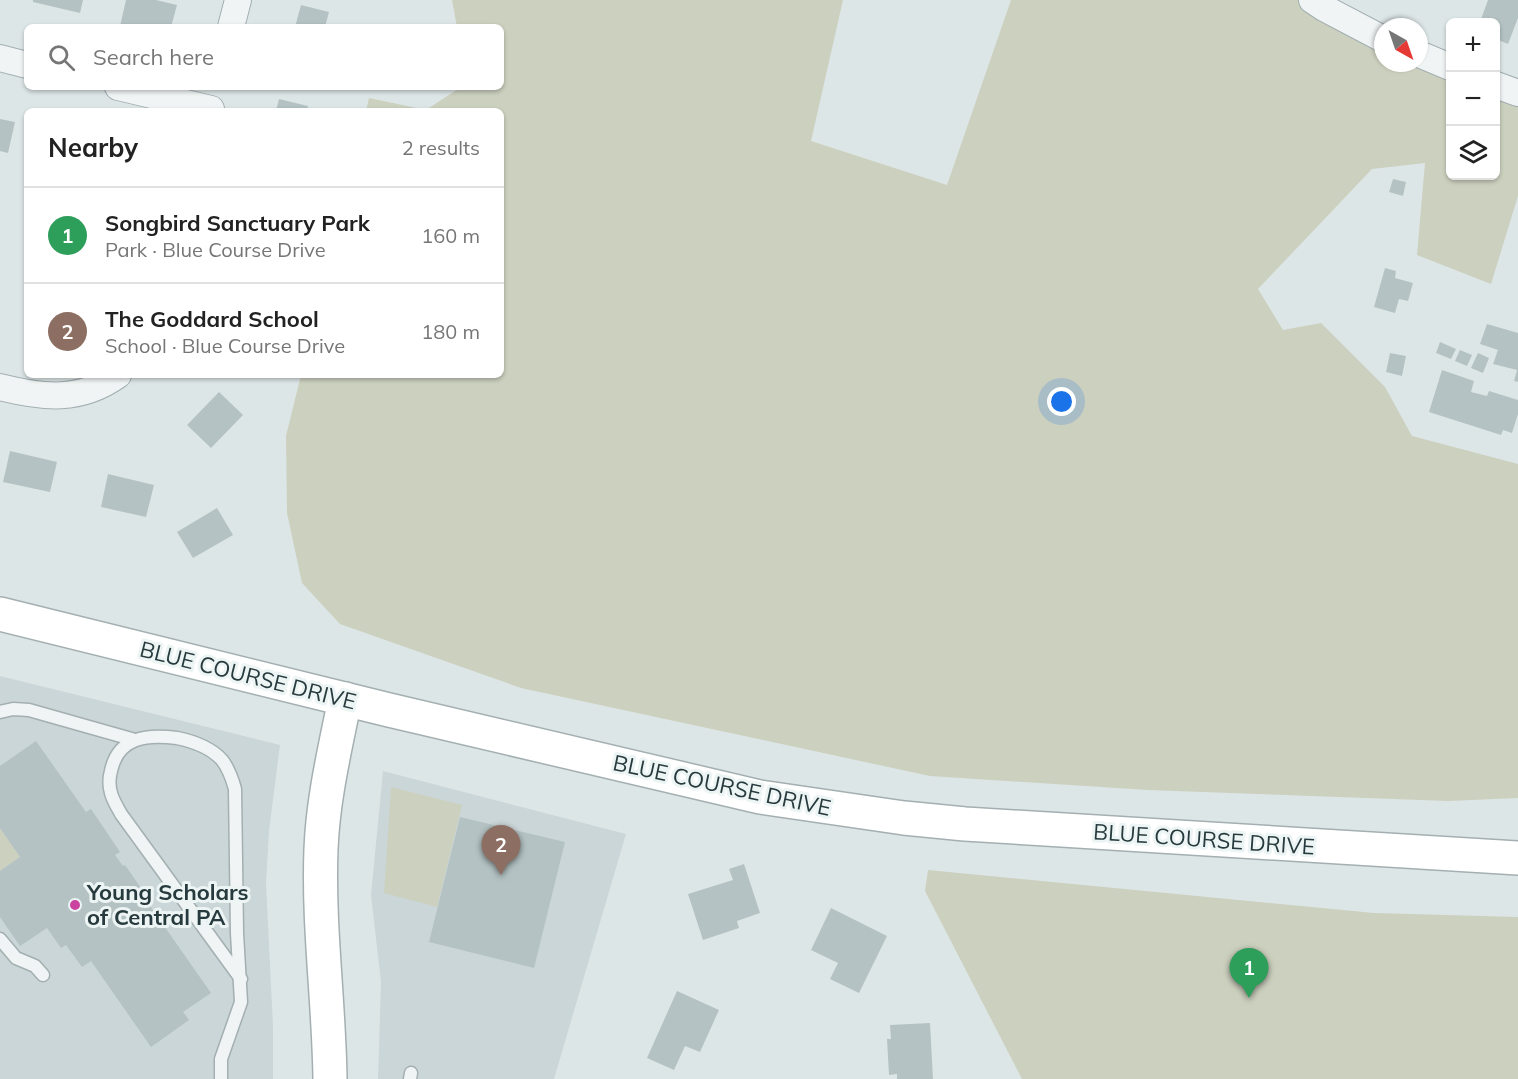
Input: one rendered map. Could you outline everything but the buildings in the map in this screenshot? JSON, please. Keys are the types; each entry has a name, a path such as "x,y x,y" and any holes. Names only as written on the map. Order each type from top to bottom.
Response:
{"main road":[{"name":"BLUE COURSE DRIVE","path":"0,614 759,797 904,818 965,824 1510,857"},
{"path":"330,1079 321,914 321,849 327,785 345,699"}],"street":[{"path":"232,24 238,0"},
{"path":"1312,0 1374,34"},
{"path":"0,58 24,64"},
{"path":"1428,58 1446,65"},
{"path":"1500,86 1518,93"},
{"path":"137,90 213,102"},
{"path":"0,387 45,396 65,396 88,391 114,378"}],"lane":[{"path":"0,712 13,709 29,710 135,740"},
{"path":"220,1079 221,1059 242,1002 241,979 237,933 235,789 230,772 220,758 204,747 184,740 159,736 135,740 119,750 112,764 109,779 111,794 121,814 241,979"},
{"path":"0,939 16,958 35,966 44,975"}],"shaded area":[{"path":"0,676 280,745 269,831 266,883 273,1026 273,1079 0,1079"},
{"path":"383,771 626,834 554,1079 378,1079 381,982 371,895"}],"green space":[{"path":"452,0 843,0 811,141 947,185 1011,0 1316,0 1374,29 1374,72 1428,72 1428,64 1446,64 1446,180 1500,180 1500,84 1518,91 1518,196 1491,284 1417,255 1425,163 1372,169 1258,289 1283,330 1321,323 1385,387 1412,436 1518,464 1518,798 1448,801 1148,790 930,776 521,688 340,624 302,583 287,513 286,436 300,378 504,378 504,108 429,108 456,90 504,90 504,24 456,24"},
{"path":"369,98 416,108 367,108"},
{"path":"391,787 462,805 437,907 384,893"},
{"path":"0,828 20,857 0,871"},
{"path":"928,870 1374,913 1518,917 1518,1079 1022,1079 925,891"}],"place":[{"name":"The Goddard School","path":"501,875"},
{"name":"Young Scholars of Central PA","path":"75,905"},
{"name":"Songbird Sanctuary Park","path":"1249,998"}]}
